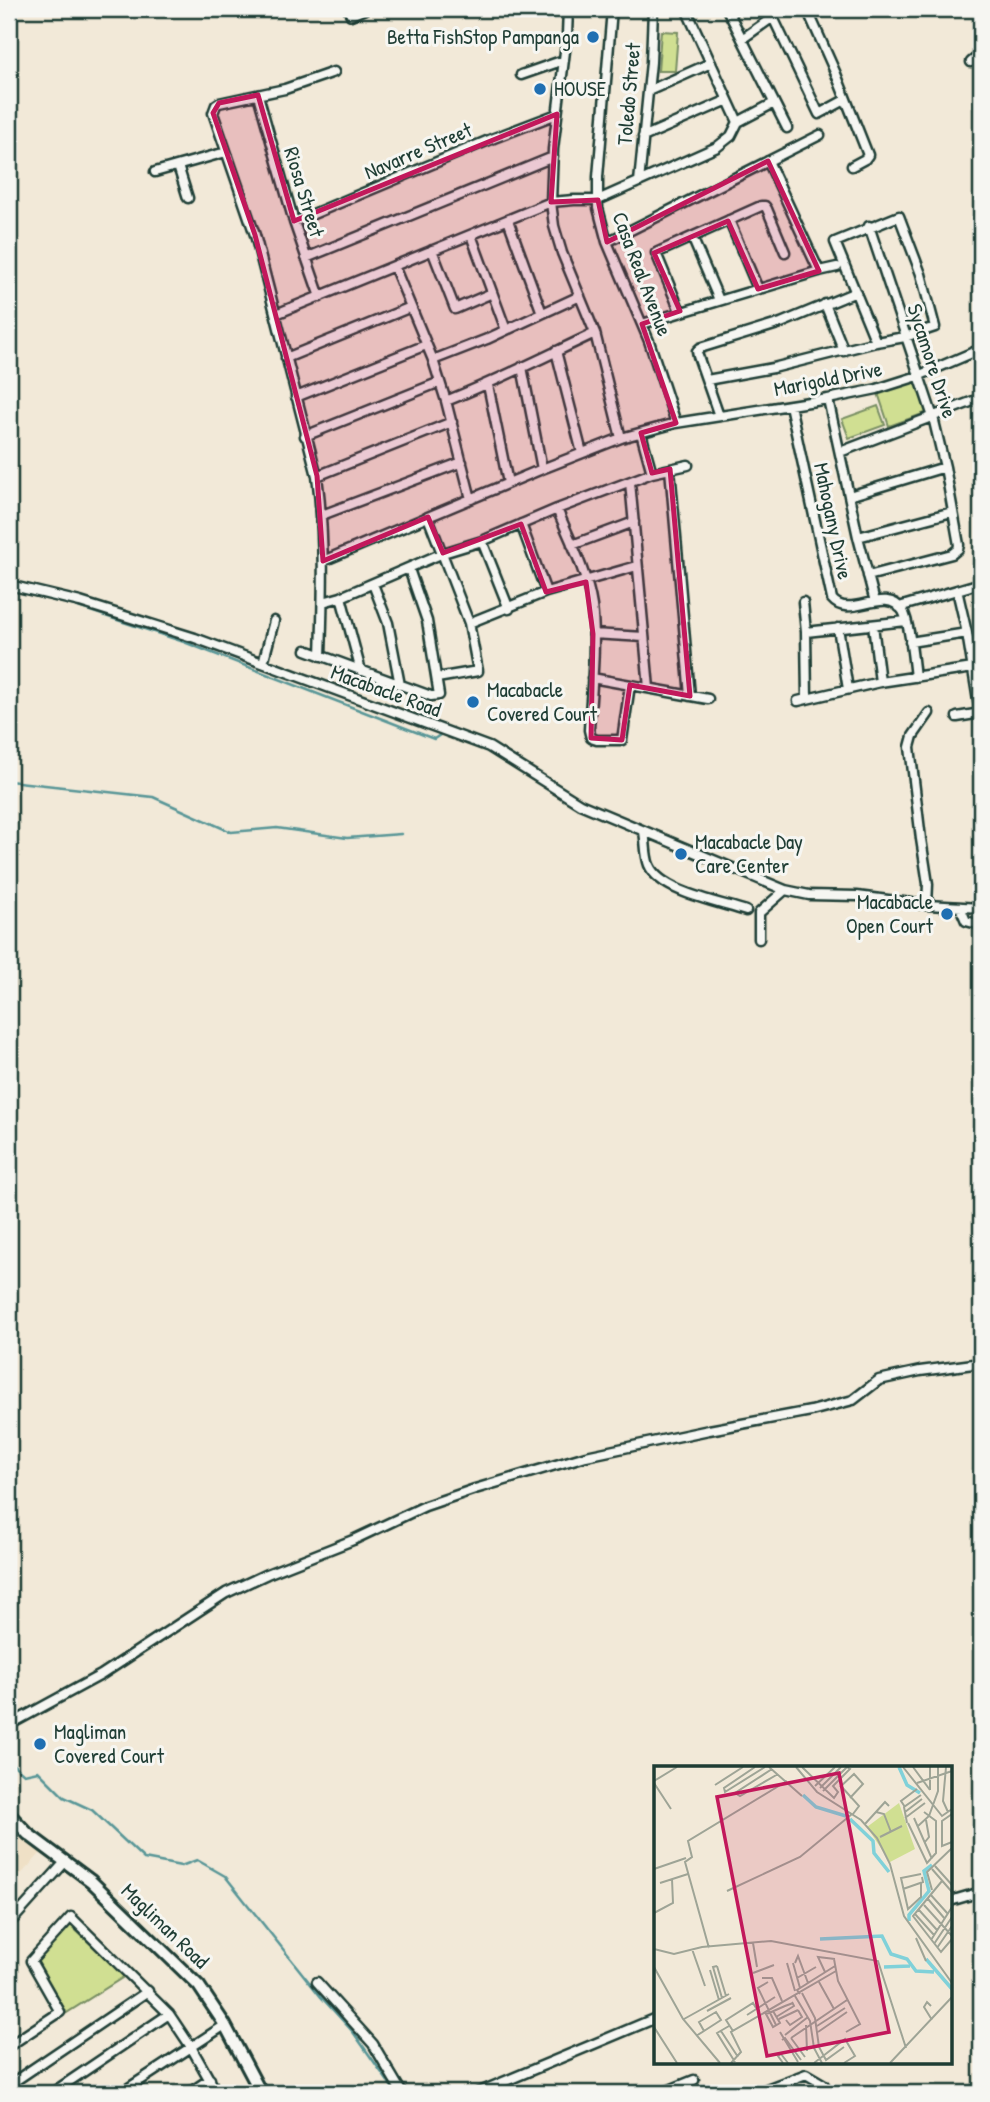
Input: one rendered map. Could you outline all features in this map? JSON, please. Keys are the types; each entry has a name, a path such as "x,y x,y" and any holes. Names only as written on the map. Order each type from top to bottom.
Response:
{"street":[{"path":"348,9 351,15 365,9"},
{"path":"568,9 551,202 554,226 562,253 595,333 621,438"},
{"name":"Casa Real Avenue","path":"612,9 598,177 598,208 607,242 642,324 676,423"},
{"name":"Toledo Street","path":"639,182 649,91 653,9"},
{"path":"686,9 738,122"},
{"path":"727,9 787,128"},
{"path":"807,9 868,155 866,159 852,166"},
{"path":"742,39 771,13 819,114 845,100"},
{"path":"971,62 981,54"},
{"path":"521,75 564,60"},
{"path":"649,91 711,63"},
{"path":"321,656 322,515 317,476 255,235 213,113 216,105 285,89 334,72"},
{"name":"Riosa Street","path":"258,95 294,222 320,297"},
{"path":"643,137 728,100"},
{"path":"276,314 551,202 598,200 717,147 731,136 738,122 774,103"},
{"name":"Navarre Street","path":"294,222 557,114"},
{"path":"607,242 820,135"},
{"path":"155,172 226,152"},
{"path":"306,258 553,158"},
{"path":"768,161 820,271"},
{"path":"177,166 188,198"},
{"path":"680,311 656,253 761,206 765,206 785,252"},
{"path":"707,380 773,368 905,337 935,327 899,216 835,242 876,342"},
{"path":"508,220 542,313"},
{"path":"729,220 758,289"},
{"name":"Sycamore Drive","path":"868,576 952,554 958,549 945,467 933,417 869,226"},
{"path":"471,235 506,330"},
{"path":"692,237 719,300"},
{"path":"432,250 455,309 492,293"},
{"path":"394,266 433,360 471,499"},
{"path":"642,324 836,267"},
{"path":"719,416 698,356 697,351 700,348 781,323 856,292"},
{"path":"433,360 580,296"},
{"path":"825,304 844,351"},
{"path":"286,358 411,307"},
{"path":"446,401 488,385 595,333"},
{"path":"296,397 426,345"},
{"name":"Marigold Drive","path":"323,561 621,438 676,423 877,389 918,376 981,349"},
{"path":"556,351 582,453"},
{"path":"522,367 542,469"},
{"path":"305,436 440,382"},
{"path":"488,385 508,483"},
{"path":"840,453 981,398"},
{"name":"Mahogany Drive","path":"828,399 874,598"},
{"name":"Mahogany Drive","path":"790,405 832,599 844,607 884,600 899,607"},
{"path":"317,476 452,422"},
{"path":"641,433 652,472"},
{"path":"322,515 461,461"},
{"path":"323,602 652,472 688,465"},
{"path":"849,496 945,467"},
{"path":"670,469 690,696"},
{"path":"630,482 649,688"},
{"path":"556,509 586,582 592,606 591,738 622,740 630,685"},
{"path":"858,537 952,512"},
{"path":"428,517 468,623 478,671 437,678"},
{"path":"572,545 634,522"},
{"path":"521,524 547,592"},
{"path":"482,541 509,609"},
{"path":"468,623 547,592 637,566"},
{"path":"306,650 435,697 439,695 427,621 410,569"},
{"path":"915,677 906,621 899,607 981,583"},
{"name":"Macabacle Road","path":"9,584 80,602 195,638 489,747 580,804 785,890 809,895 857,896 927,905 981,908"},
{"path":"373,584 388,623 400,685"},
{"path":"957,590 980,713 957,717"},
{"path":"341,597 361,671"},
{"path":"803,602 807,699"},
{"path":"262,663 274,621"},
{"path":"806,632 906,621"},
{"path":"873,625 880,682"},
{"path":"838,628 848,689"},
{"path":"593,634 644,637"},
{"path":"910,642 967,634"},
{"path":"797,701 880,682 973,668"},
{"path":"592,678 708,699"},
{"path":"927,905 928,884 910,747 913,736 929,713"},
{"path":"644,832 648,863 656,875 670,887 746,911"},
{"path":"759,939 759,914 785,890"},
{"path":"960,907 966,921 981,925"},
{"path":"9,1725 101,1675 226,1593 353,1540 425,1506 586,1457 853,1400 878,1380 981,1363"},
{"name":"Magliman Road","path":"9,1814 36,1840 91,1881 192,1979 225,2025 261,2093"},
{"path":"9,1924 66,1861"},
{"path":"951,1901 981,1892"},
{"path":"9,2046 60,2012 31,1961 71,1917 169,2014 217,2093"},
{"path":"317,1982 373,2044 402,2093"},
{"path":"9,2085 148,1991"},
{"path":"52,2093 169,2014"},
{"path":"477,2093 654,2019"},
{"path":"121,2093 225,2025"},
{"path":"756,2093 806,2074 823,2084 830,2093"},
{"path":"189,2093 210,2080"},
{"path":"662,2093 694,2080"}],"highlighted area":[{"path":"258,95 294,221 557,114 551,202 598,200 607,242 768,161 819,271 758,289 728,221 654,253 680,311 642,324 676,423 641,433 652,473 670,469 690,696 630,685 622,740 591,738 593,634 586,582 546,592 521,524 443,553 428,517 323,561 317,476 255,235 213,113 219,103"}],"shaded area":[{"path":"9,1822 41,1853 9,1887"}],"green space":[{"path":"661,31 678,32 675,71 658,71"},
{"path":"916,379 928,412 889,426 878,393"},
{"path":"878,406 885,425 849,438 842,419"},
{"path":"69,1924 125,1976 65,2014 34,1962"}],"waterway":[{"path":"9,590 63,602 184,642 434,739 443,733"},
{"path":"9,781 153,797 231,832 277,828 347,838 401,834"},
{"path":"9,1761 24,1774 38,1771 64,1797 92,1810 144,1859 181,1866 197,1860 225,1876 321,1997 353,2032 396,2093"}],"place":[{"name":"Betta FishStop Pampanga","path":"593,37"},
{"name":"HOUSE","path":"540,89"},
{"name":"Macabacle Covered Court","path":"473,702"},
{"name":"Macabacle Day Care Center","path":"681,854"},
{"name":"Macabacle Open Court","path":"947,914"},
{"name":"Magliman Covered Court","path":"40,1744"}]}
